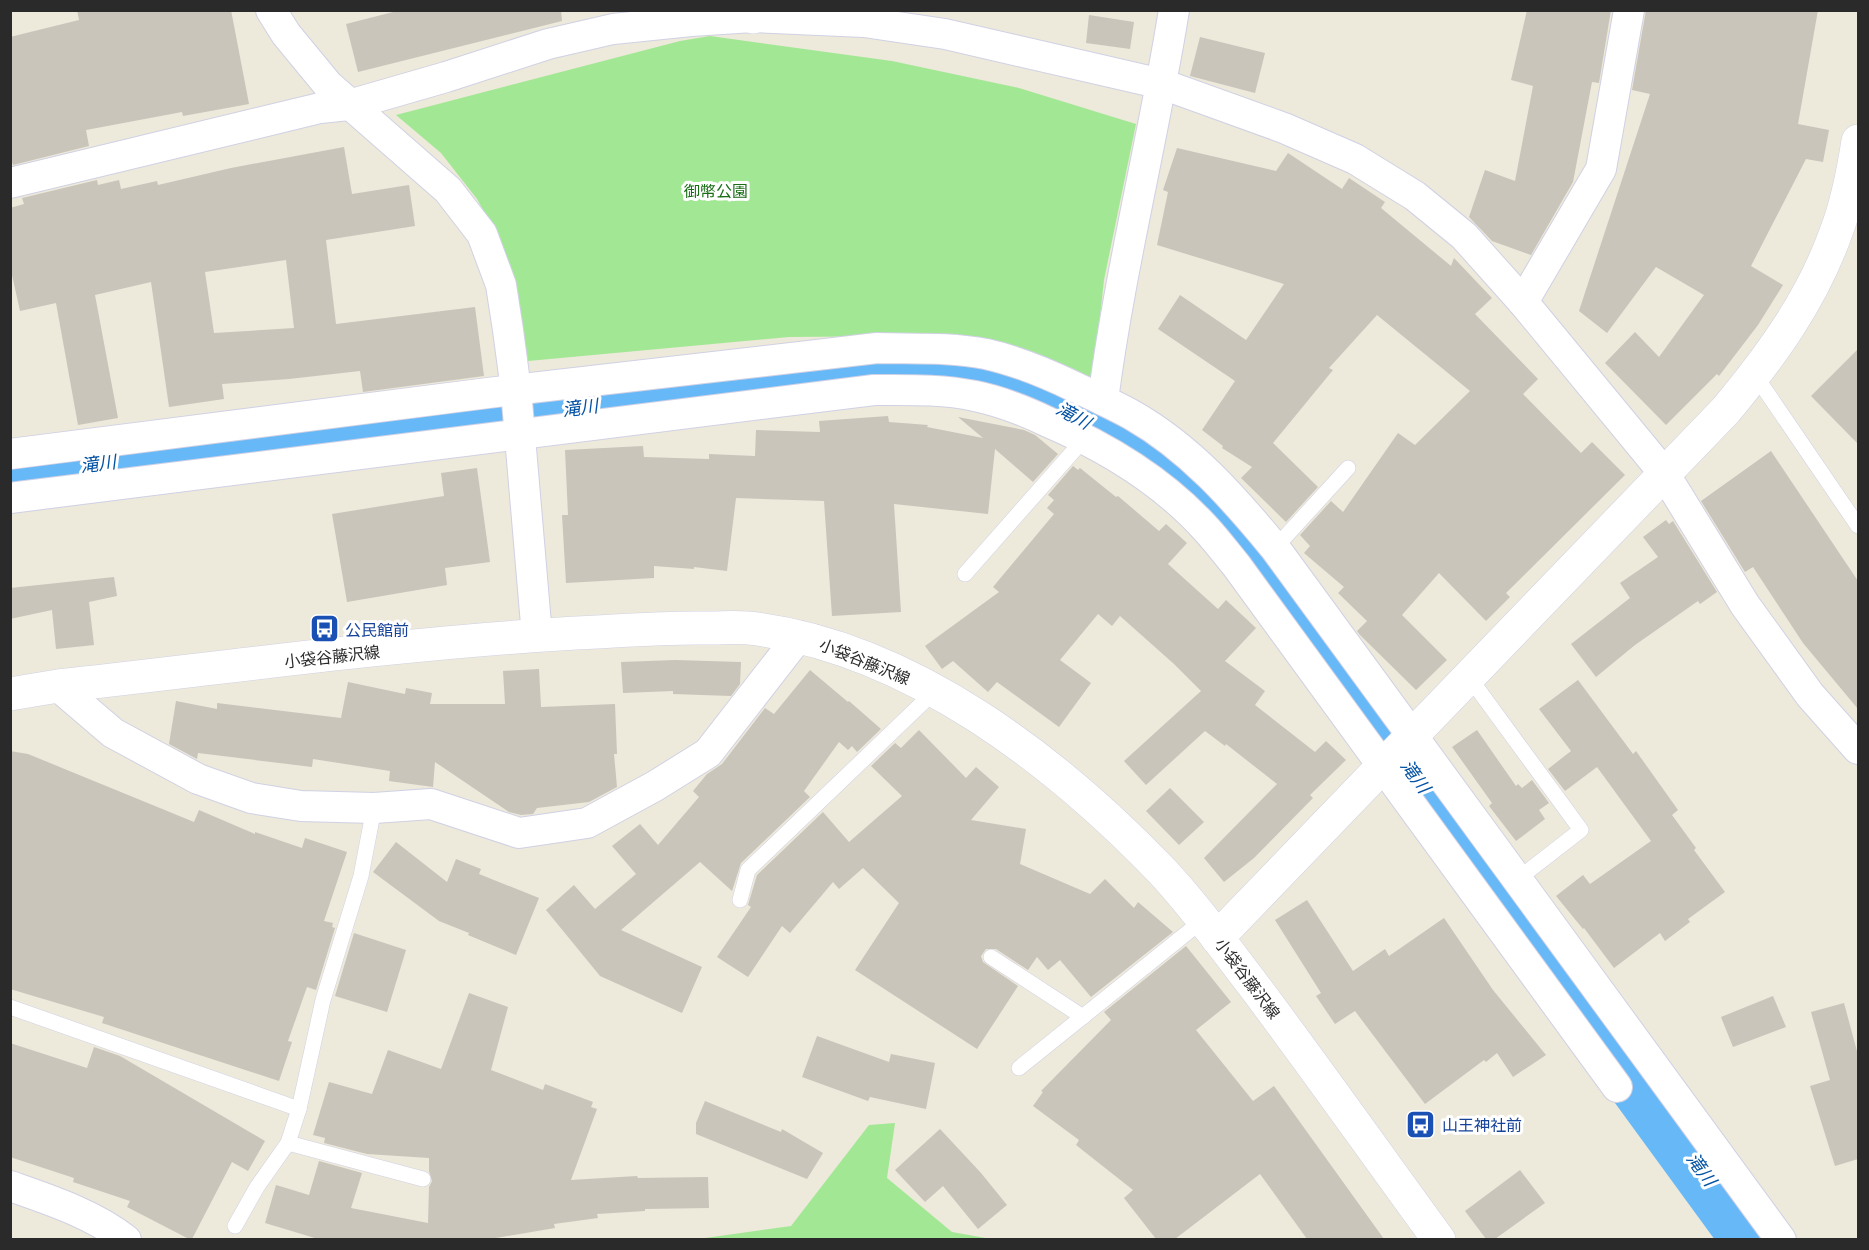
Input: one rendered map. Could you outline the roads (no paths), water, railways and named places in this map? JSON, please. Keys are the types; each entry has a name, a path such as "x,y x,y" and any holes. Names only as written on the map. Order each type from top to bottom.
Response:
{"main road":[{"path":"1210,929 1398,752 1726,410 1755,375 1783,337 1813,286 1836,235 1856,175 1858,141"},
{"name":"小袋谷藤沢線","path":"10,694 58,686 368,651 537,636 689,627 753,628 800,636 847,650 936,690 997,728 1113,822 1163,873 1210,929 1325,1081 1439,1239"}],"street":[{"path":"271,10 286,34 328,85 448,190 482,234 501,285 518,413 537,636"},
{"path":"1103,400 1109,354 1162,84 1174,10"},
{"path":"1523,302 1601,169 1629,10"},
{"path":"10,183 320,108 350,105 548,44 613,29 753,14 864,22 945,34 1162,84 1284,128 1355,159 1415,196 1464,236 1523,302 1664,473 1745,606 1810,695 1858,748"},
{"path":"10,498 518,413 877,348 936,349 985,354 1032,367 1103,400 1162,434 1197,463 1236,501 1275,548 1398,752 1617,1087"},
{"path":"10,454 518,413 874,390 924,390 976,396 1024,411 1085,438 1124,461 1167,493 1206,528 1398,752 1518,879 1781,1239"},
{"path":"58,686 113,733 198,779 251,798 301,806 374,808 431,804 519,833 587,823 655,786 708,753 800,636"},
{"path":"10,1186 52,1201 114,1230 126,1239"}],"lane":[{"path":"1755,375 1858,526"},
{"path":"965,574 1085,438"},
{"path":"1275,548 1348,468"},
{"path":"1469,677 1581,830 1518,879"},
{"path":"740,900 748,870 936,690"},
{"path":"235,1226 257,1187 288,1143 299,1109 323,1000 361,876 374,808"},
{"path":"1019,1068 1083,1017 1210,929"},
{"path":"991,957 1083,1017"},
{"path":"10,1007 299,1109"},
{"path":"288,1143 423,1179"}],"waterway":[{"name":"滝川","path":"10,474 787,380 885,371 948,371 1005,385 1050,401 1147,455 1212,507 1254,555 1754,1240"}],"place":[{"name":"公民館前","path":"324,629"},
{"name":"山王神社前","path":"1421,1124"}],"park label":[{"name":"御幣公園","path":"716,190"}]}
